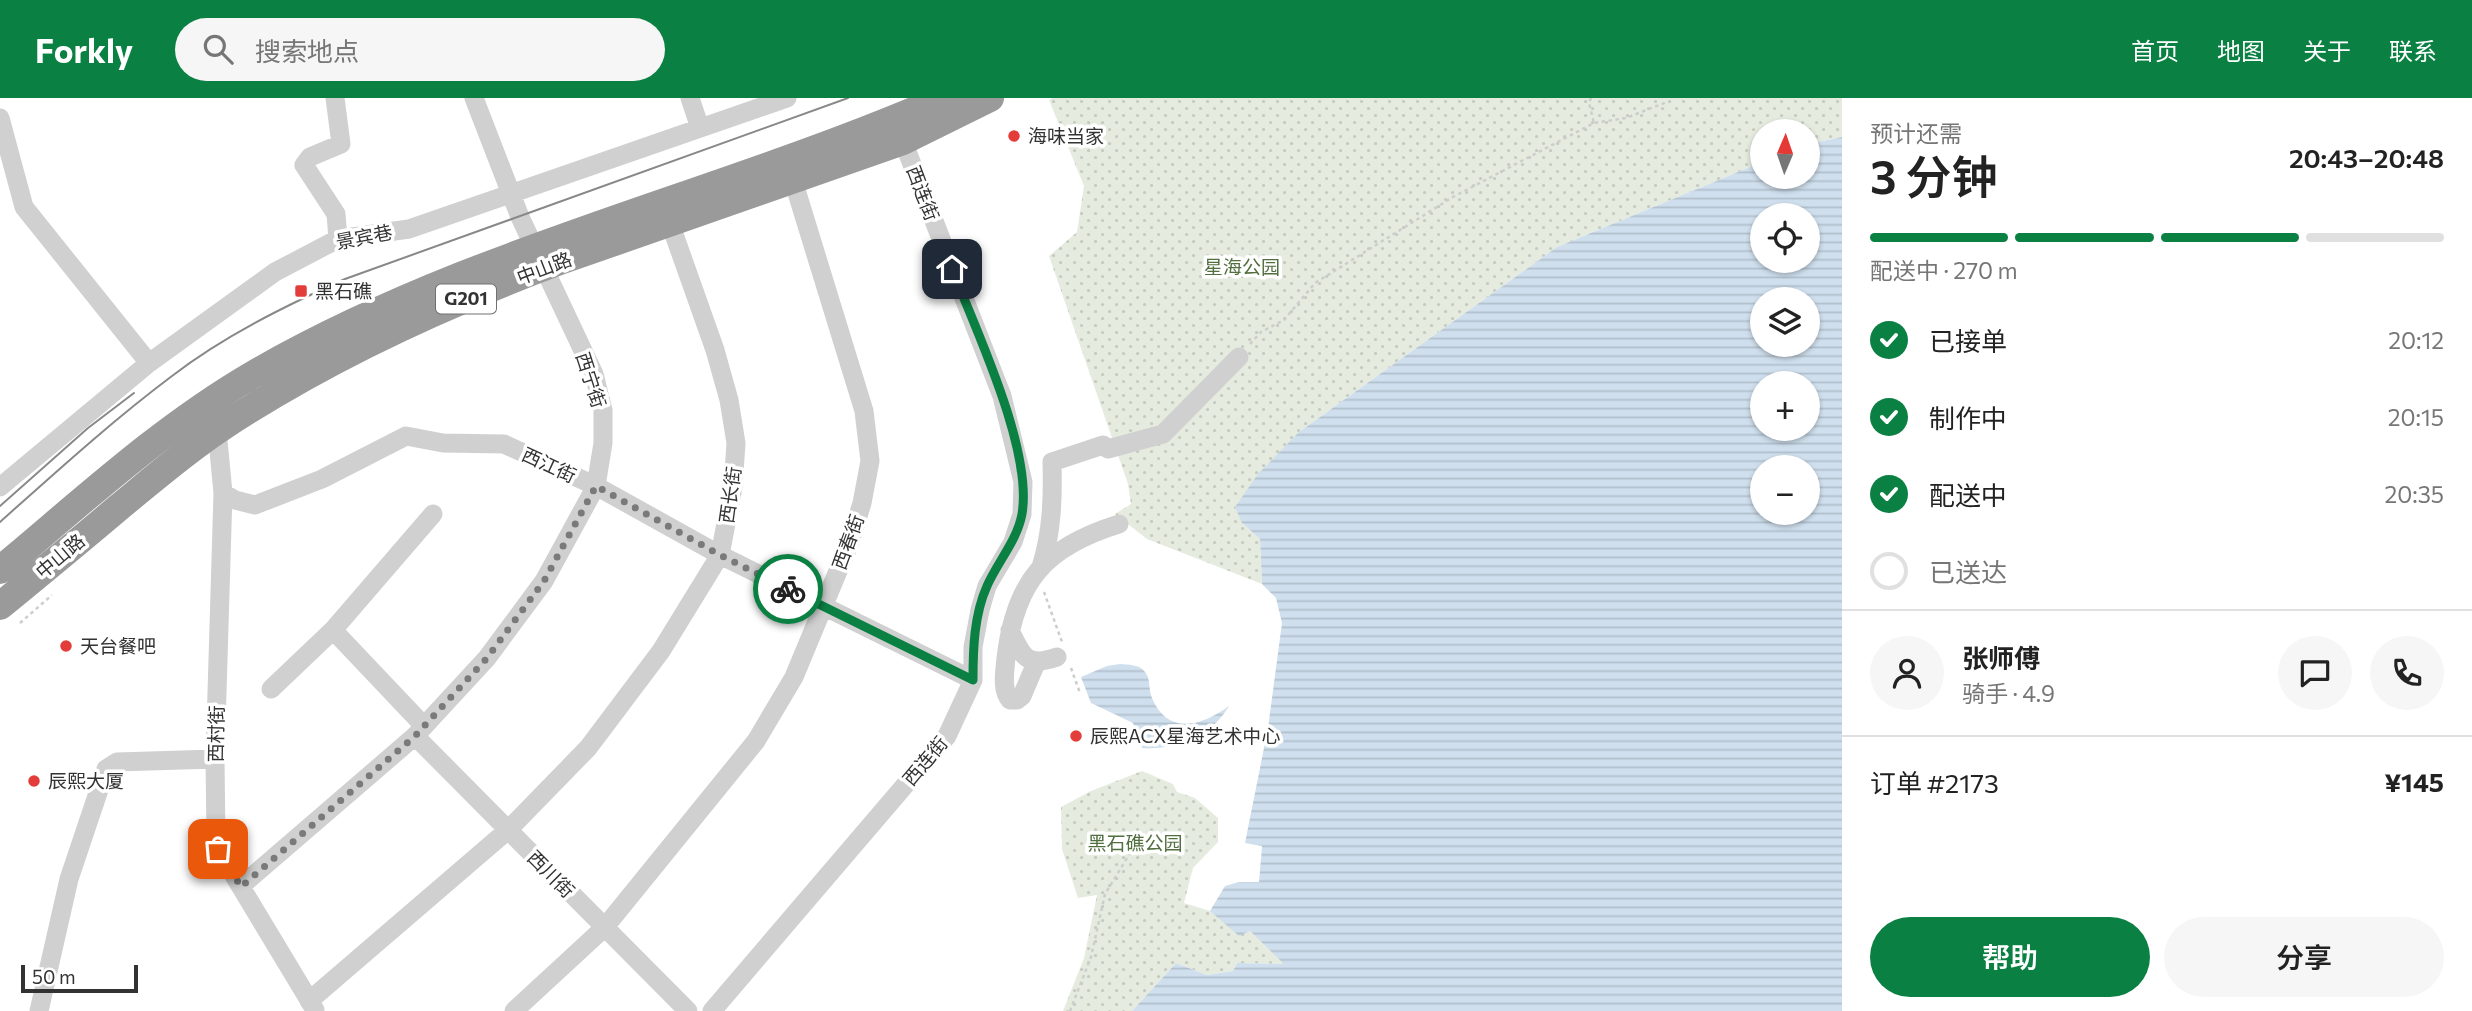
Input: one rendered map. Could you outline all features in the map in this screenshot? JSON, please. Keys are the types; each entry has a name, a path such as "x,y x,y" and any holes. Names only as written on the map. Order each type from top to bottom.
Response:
{"highway":[{"name":"中山路","path":"10,615 175,461 217,430 308,375 435,313 538,257 944,98"},
{"name":"中山路","path":"0,570 162,436 209,401 350,324 422,290 670,223 793,180 903,141 990,98"}],"street":[{"path":"335,98 341,144 310,157 304,165 336,214 338,239"},
{"name":"西宁街","path":"241,887 419,731 487,658 544,581 596,486 603,443 603,410 594,374 511,195 474,98"},
{"path":"690,98 700,128"},
{"name":"景宾巷","path":"0,487 149,363 275,272 338,239 409,229 787,98"},
{"path":"0,118 24,207 149,363"},
{"name":"西连街","path":"712,1011 947,736 973,680 974,647 987,586 1013,542 1022,514 1023,482 1002,396 903,141"},
{"name":"西春街","path":"514,1011 605,927 756,741 794,677 850,542 862,503 870,461 864,411 793,180"},
{"name":"西长街","path":"312,1006 508,830 588,748 661,651 720,555 733,487 736,443 729,400 716,350 670,223"},
{"path":"1039,570 1047,548 1053,493 1052,462 1103,445 1108,449 1163,434 1239,357"},
{"name":"西村街","path":"217,430 223,493 215,759 216,839 218,849 312,1006"},
{"name":"西江街","path":"223,493 235,500 255,505 322,479 406,436 443,443 504,444 596,486 720,555 973,680"},
{"path":"271,689 333,631 433,514"},
{"path":"1036,663 1022,696 1017,700 1010,700 1006,696 1005,686 1012,620 1027,585 1061,548 1119,524"},
{"path":"983,598 1012,620 1020,651 1028,659 1036,663 1063,655"},
{"name":"西川街","path":"333,631 508,830 688,1011"},
{"path":"39,1011 69,879 106,769 117,761 215,759"}],"path":[{"path":"1591,98 1589,103 1594,123"},
{"path":"1239,357 1261,332 1284,320 1315,283 1452,197 1594,123 1626,118 1667,102"},
{"path":"1039,570 1063,655 1080,693"},
{"path":"10,615 52,595"},
{"path":"1070,1011 1091,957 1105,894 1132,850"}],"green space":[{"name":"星海公园","path":"1842,98 1842,137 1820,142 1820,119 1750,119 1750,167 1557,247 1299,432 1242,523 1260,539 1262,584 1147,539 1115,514 1131,504 1128,484 1049,256 1077,232 1084,186 1049,100"},
{"name":"黑石礁公园","path":"1142,771 1173,784 1177,792 1195,798 1218,818 1218,842 1193,868 1184,903 1210,911 1223,921 1250,931 1285,964 1237,963 1233,971 1207,975 1176,963 1132,1011 1063,1011 1084,958 1097,895 1078,898 1062,849 1061,807 1091,791"}],"water":[{"path":"1842,137 1842,1011 1132,1011 1176,963 1207,975 1233,971 1237,963 1284,964 1250,931 1239,936 1210,911 1225,886 1239,882 1259,882 1262,846 1245,843 1268,728 1282,623 1276,598 1262,584 1260,539 1242,523 1235,507 1258,474 1299,432 1557,247 1750,167 1750,189 1820,189 1820,142"},
{"path":"1120,664 1143,669 1148,678 1152,698 1159,710 1176,723 1186,724 1208,719 1229,706 1212,726 1191,740 1168,747 1142,748 1133,723 1091,703 1081,677 1107,666"}],"tram line":[{"path":"0,522 106,429 172,376 234,335 278,311 345,279 848,98"},
{"path":"0,506 88,428 134,393"}],"way so far":[{"path":"218,849 241,887 415,736 487,658 544,581 596,486 720,555 788,589"}],"place":[{"name":"海味当家","path":"1014,136"},
{"name":"黑石礁","path":"301,291"},
{"name":"天台餐吧","path":"66,646"},
{"name":"辰熙ACX星海艺术中心","path":"1076,736"},
{"name":"辰熙大厦","path":"34,781"}],"route":[{"path":"788,589 973,680 974,647 980,610 987,586 1013,542 1022,514 1023,482 1002,396 952,269"}]}
